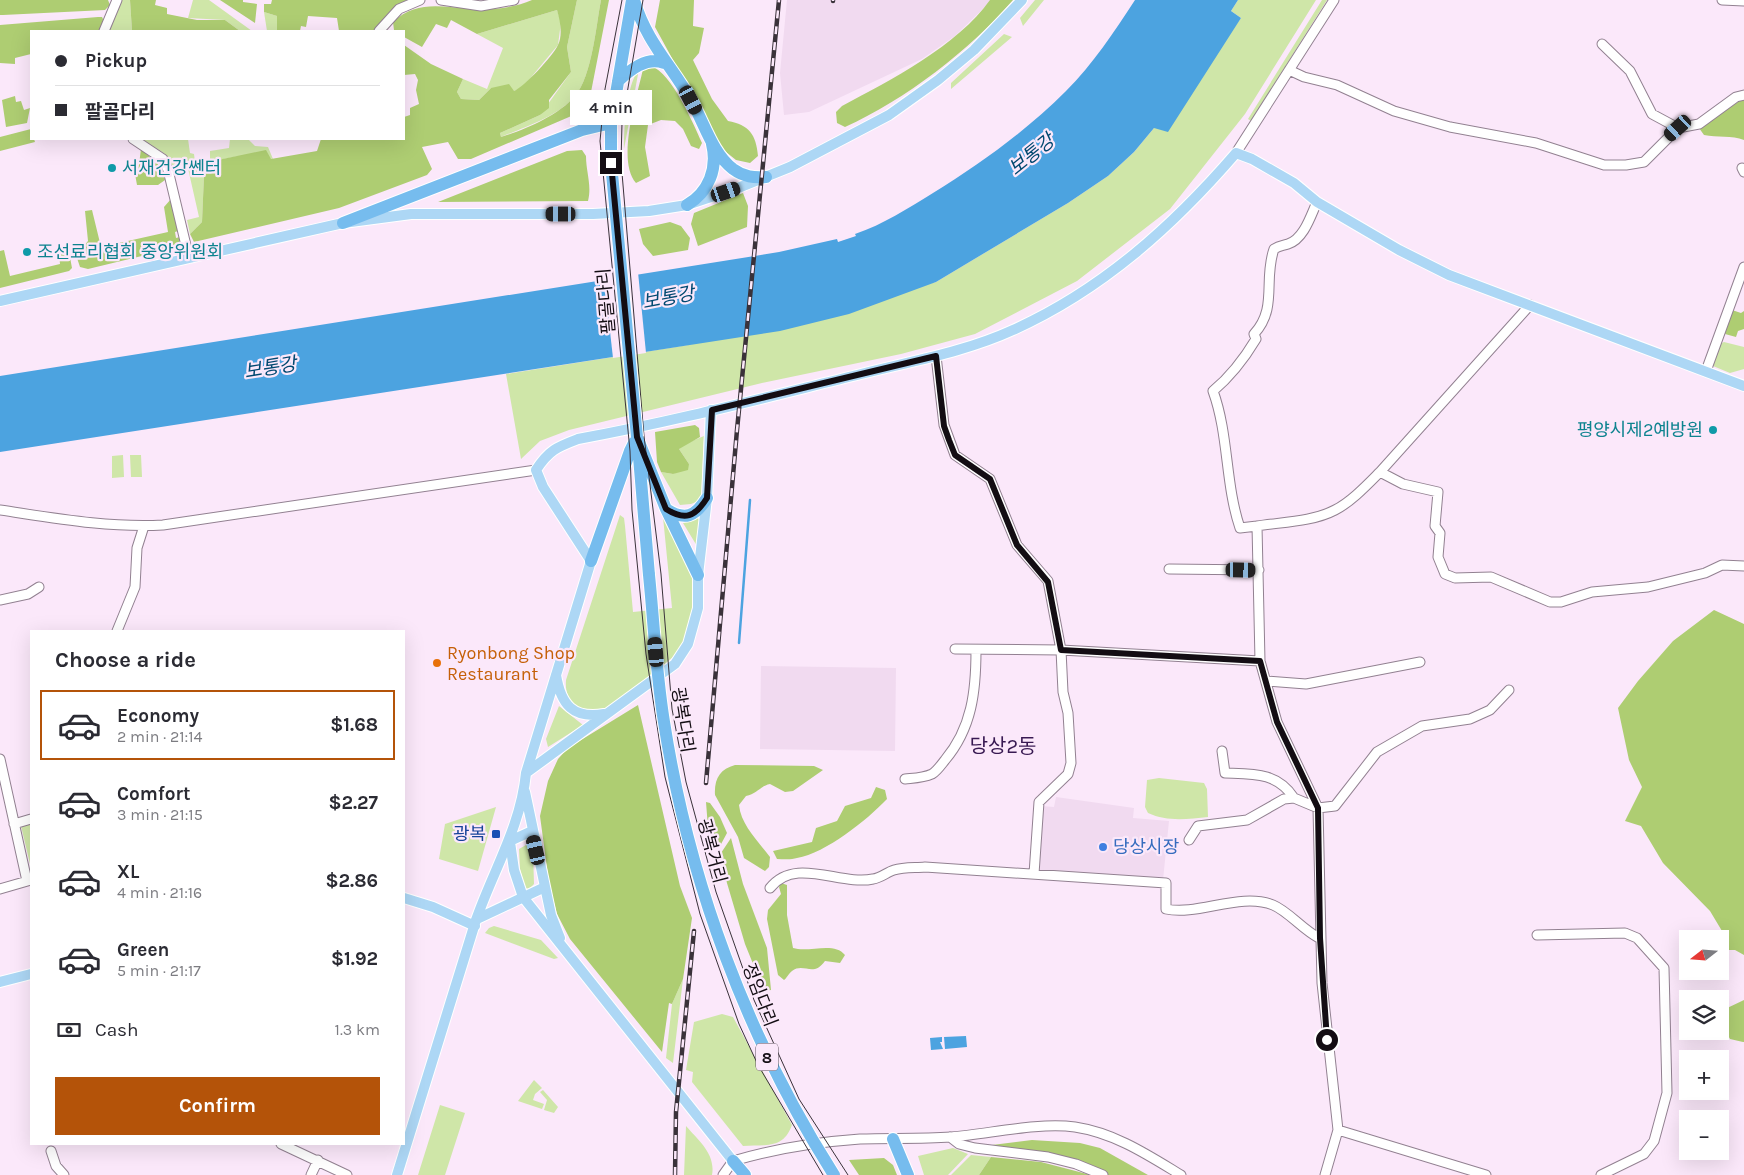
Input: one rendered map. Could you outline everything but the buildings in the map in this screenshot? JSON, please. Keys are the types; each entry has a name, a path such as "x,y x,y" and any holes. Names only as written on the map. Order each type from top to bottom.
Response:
{"highway":[{"path":"633,0 640,19 664,63 691,100 711,139 726,162 734,169 753,178 766,177"},
{"name":"8","path":"610,123 633,0"},
{"path":"618,81 637,66 658,60 664,63"},
{"path":"343,222 582,130 610,123"},
{"name":"팔골다리","path":"610,123 611,163 637,437"},
{"path":"687,205 702,192 713,174 714,151 711,139"},
{"path":"637,437 666,509 698,575"},
{"path":"591,561 637,437"},
{"name":"광복다리","path":"637,437 664,721 676,780"},
{"path":"666,509 675,514 685,516 693,514 700,510 707,498"},
{"name":"광복거리","path":"676,780 689,835 717,930"},
{"name":"정임다리","path":"717,930 759,1040 792,1105 834,1175"},
{"path":"893,1138 908,1175"},
{"path":"733,1161 745,1175"}],"main road":[{"path":"0,301 343,222 411,214 601,214 667,210 687,205 766,177 845,140 912,99 974,50 1022,0"},
{"path":"397,1175 476,923 510,841 526,773 591,561 544,487 536,470 545,455 557,446 578,439 712,410 936,356 1013,330 1083,291 1152,241 1211,183 1236,153 1252,159 1294,183 1317,202 1399,250 1449,275 1744,386"},
{"path":"526,773 674,664 688,644 698,608 698,575 707,498 712,410"},
{"path":"556,675 566,703 575,712 592,716 608,713"},
{"path":"524,787 551,915 564,948"},
{"path":"510,841 532,831"},
{"path":"510,841 514,870 523,897 733,1161"},
{"path":"405,898 476,923 523,897 545,888"},
{"path":"0,982 30,974"}],"street":[{"path":"104,30 117,0"},
{"path":"380,30 399,9 420,0"},
{"path":"441,0 481,6 514,0"},
{"path":"1236,153 1334,0"},
{"path":"1722,0 1744,2"},
{"path":"1602,44 1630,71 1652,114 1678,128"},
{"path":"1289,70 1304,77 1336,85 1394,111 1450,127 1536,143 1604,165 1626,165 1644,162 1678,128 1698,124 1736,97 1744,95"},
{"path":"134,140 163,159 168,170 189,258"},
{"path":"1317,202 1300,236 1288,244 1280,244 1274,249 1268,278 1267,314 1262,325 1254,334 1256,339 1245,356 1226,380 1213,391 1228,455 1234,512 1240,528 1315,517 1336,510 1380,472 1530,305"},
{"path":"1706,371 1744,267"},
{"path":"936,356 944,426 955,455 990,479 1017,545 1048,582 1061,650 1063,692 1068,714 1072,763 1068,774 1039,802 1034,874"},
{"path":"0,510 66,520 144,526 221,517 536,470"},
{"path":"1380,472 1403,484 1438,492 1435,526 1440,533 1438,557 1445,574 1455,578 1490,577 1550,602 1561,602 1592,592 1648,587 1705,573 1722,565 1744,566"},
{"path":"117,630 135,587 137,548 144,526"},
{"path":"1257,526 1260,661 1277,722 1318,808 1320,938 1327,1040 1338,1130 1325,1175"},
{"path":"1169,569 1259,570"},
{"path":"0,600 28,594 39,587"},
{"path":"955,649 1061,650 1260,661"},
{"path":"905,779 922,778 934,773 952,752 966,730 972,710 976,676 976,650"},
{"path":"1266,682 1306,684 1420,662"},
{"path":"1222,751 1225,773 1246,774 1279,780 1294,798 1318,808 1335,806 1377,752 1422,726 1470,719 1490,710 1509,690"},
{"path":"0,759 14,824 29,880 0,889"},
{"path":"1189,840 1198,826 1247,820 1270,804 1294,798"},
{"path":"14,824 30,819"},
{"path":"770,888 782,876 798,873 832,878 872,879 894,870 925,868 1166,884 1166,909 1177,912 1229,902 1274,905 1308,932 1320,938"},
{"path":"1538,935 1625,933 1637,938 1664,968 1667,1093 1654,1140 1644,1154 1601,1175"},
{"path":"723,1175 733,1161 816,1145 859,1140 950,1137 1044,1127 1074,1127 1098,1132 1119,1140 1182,1175"},
{"path":"1338,1130 1486,1175"},
{"path":"950,1137 959,1144 975,1148 1048,1157 1084,1166 1103,1175"},
{"path":"283,1145 347,1175"},
{"path":"50,1150 61,1174"},
{"path":"310,1175 318,1160"}],"shaded area":[{"path":"787,0 992,0 955,36 922,59 809,112 784,115 780,73"},
{"path":"761,666 896,668 895,751 760,749"},
{"name":"당상시장","path":"1056,797 1134,808 1133,818 1169,821 1163,880 1037,872 1041,806 1054,807"}],"green space":[{"path":"0,0 108,0 110,5 105,10 0,15"},
{"path":"121,0 130,0 132,30 108,30"},
{"path":"130,0 156,0 155,5 167,8 167,14 197,20 225,20 239,30 132,30"},
{"path":"193,0 209,0 251,30 239,30 225,20 188,18"},
{"path":"220,0 243,0 243,2 257,4 255,23"},
{"path":"272,0 407,0 397,5 374,30 339,30 337,18 308,16 306,27 301,26 300,30 277,30 277,16 264,12 264,4 271,4"},
{"path":"532,0 577,0 567,47 571,72 549,100 549,108 540,115 500,133 501,137 550,116 560,110 575,96 586,76 601,0 609,0 591,92 576,114 471,159 458,159 448,142 422,147 432,169 427,175 339,208 194,242 190,234 202,222 204,175 213,161 266,150 271,159 317,151 321,140 405,140 405,117 410,115 410,108 419,104 416,90 418,80 415,74 405,75 405,46 431,64 463,79 457,92 461,99 479,100 491,88 509,84 514,91 519,88 545,63 560,41 561,32 557,10 477,34 451,20 447,28 436,24 422,47 405,38 405,30 394,30 393,22 411,10 430,6 495,9 518,5"},
{"path":"577,0 601,0 589,64 581,87 568,103 550,116 501,137 500,133 540,115 571,72 567,47"},
{"path":"660,0 694,0 693,26 704,28 699,53 693,60 712,99 728,121 746,128 753,136 758,156 750,163 736,160 721,148 655,27"},
{"path":"990,0 1013,0 996,19 957,55 913,88 891,103 845,127 837,123 836,112 842,106 902,73 942,47 976,17"},
{"path":"1035,0 1044,0 1023,26 1020,18"},
{"path":"1238,0 1316,0 1245,114 1170,209 1077,281 975,334 901,354 762,383 569,430 540,441 521,459 506,374 688,345 936,282 1068,203 1108,176 1134,152 1154,128 1157,128 1241,18 1231,11"},
{"path":"1322,0 1327,0 1251,121 1248,119"},
{"path":"557,10 561,22 558,45 523,87 514,91 491,88 479,100 461,99 457,92 463,79 487,89 503,48 477,34"},
{"path":"264,12 277,16 277,30 267,30"},
{"path":"102,17 104,21 100,30 30,30 30,54 15,58 15,64 0,63 0,25"},
{"path":"1004,34 1012,37 951,89 951,83"},
{"path":"651,66 659,70 674,88 702,143 699,149 691,146 683,129 675,121 661,120 648,125 645,147 650,176 636,183 630,173 628,159 630,128 643,69"},
{"path":"639,69 624,149 625,119 629,96 631,86"},
{"path":"15,96 16,102 21,101 24,110 30,108 27,123 6,127 2,100"},
{"path":"1744,98 1744,140 1704,135 1699,128"},
{"path":"30,129 30,140 34,140 35,142 0,151 0,137"},
{"path":"144,140 188,140 190,153 194,154 195,162 210,159 210,151 229,148 230,140 249,140 255,146 268,147 273,159 239,156 213,161 204,175 202,222 190,234 187,220 199,217 187,164 173,167 165,154"},
{"path":"141,149 162,168 165,180 158,185 137,185 135,174 138,172"},
{"path":"582,150 586,156 589,189 588,201 438,202 567,151"},
{"path":"743,193 748,206 747,227 698,246 691,224 694,213"},
{"path":"171,199 178,231 175,232 176,238 180,237 179,247 88,269 80,267 76,255 88,241 85,211 92,210 101,247 168,232 164,207"},
{"path":"670,222 681,226 690,238 688,250 653,256 643,244 639,229"},
{"path":"4,250 10,276 60,264 59,254 69,252 72,268 69,271 0,288 0,251"},
{"path":"1732,310 1741,313 1744,311 1744,329 1738,331 1736,337 1725,334"},
{"path":"1724,342 1744,347 1744,369 1730,373 1713,366 1720,344"},
{"path":"695,425 699,428 700,437 679,449 689,464 688,470 673,474 661,472 657,462 655,432"},
{"path":"704,436 701,500 691,504 680,505 661,472 673,474 689,464 679,449 680,446"},
{"path":"123,455 124,477 112,478 112,456"},
{"path":"130,455 141,455 142,477 131,477"},
{"path":"620,515 624,518 633,612 672,608 663,517 680,547 693,580 695,591 694,612 686,639 675,655 615,703 601,711 586,711 574,706 570,701 566,680"},
{"path":"697,517 700,521 697,546 683,523"},
{"path":"1714,610 1744,624 1744,955 1735,950 1729,950 1729,930 1721,930 1710,911 1663,863 1641,826 1625,821 1642,787 1629,760 1618,708 1638,681 1673,641"},
{"path":"638,705 680,886 692,918 683,979 672,1004 669,1003 662,1052 570,939 557,914 549,883 540,816 548,781 558,759 568,748"},
{"path":"559,706 583,725 548,747 546,739"},
{"path":"735,765 814,766 823,770 793,791 785,792 770,784 764,786 753,794 746,796 739,805 740,812 747,826 770,857 769,867 765,871 744,858 738,837 715,795 719,776 725,769"},
{"path":"1159,778 1204,783 1207,789 1208,817 1170,819 1148,813 1145,807 1147,780"},
{"path":"876,787 885,790 887,799 869,816 833,843 808,855 792,859 777,859 773,851 812,842 816,828 837,821 845,806 871,798"},
{"path":"706,802 710,803 720,817 727,833 720,846 715,848 708,828"},
{"path":"496,807 478,871 439,859 445,824"},
{"path":"30,824 30,864 21,826"},
{"path":"731,838 743,884 767,948 771,990 764,991 745,944 719,856"},
{"path":"526,845 531,847 533,851 534,884 529,889 525,888 520,869 519,849"},
{"path":"781,883 787,885 787,915 793,948 834,949 845,955 840,963 825,961 816,968 796,969 784,980 778,975 767,919 768,910 781,894 779,887"},
{"path":"494,926 541,940 558,958 554,959 485,933"},
{"path":"683,979 673,1063 666,1058 672,1004"},
{"path":"1744,1000 1744,1042 1729,1037 1729,1007"},
{"path":"722,1014 733,1017 792,1125 784,1139 778,1142 766,1145 743,1146 692,1082 693,1072 686,1070 694,1022"},
{"path":"534,1080 542,1088 535,1094 533,1100 544,1104 542,1109 518,1101"},
{"path":"543,1090 558,1107 554,1113 544,1110 547,1100 540,1092"},
{"path":"440,1105 465,1113 445,1175 418,1175"},
{"path":"686,1126 709,1154 713,1167 712,1175 684,1175"},
{"path":"1032,1140 1080,1143 1100,1148 1148,1175 1108,1175 1094,1166 1042,1152 983,1148 984,1146"},
{"path":"953,1148 968,1154 948,1175 924,1175 918,1156"},
{"path":"971,1155 991,1157 979,1175 951,1175"},
{"path":"991,1157 1041,1162 1091,1175 979,1175"},
{"path":"884,1158 893,1165 897,1175 859,1175 849,1160"}],"water":[{"name":"보통강","path":"1135,0 1238,0 1231,11 1241,18 1168,132 1154,128 1134,152 1108,176 1068,203 936,282 849,314 780,331 0,452 0,376 779,252 837,239 838,242 856,236 855,234 895,216 951,182 985,159 1035,120 1085,70"},
{"path":"966,1036 967,1047 945,1049 944,1037"},
{"path":"942,1037 942,1042 940,1042 943,1049 931,1050 930,1038"}],"pier":[{"path":"638,272 646,353 613,358 604,278"}],"waterway":[{"path":"739,643 750,500"}],"tram line":[{"path":"622,0 605,89 600,141 630,451 632,510 646,654 665,777 700,914 739,1024 758,1065 823,1175"},
{"path":"643,0 622,123 621,161 644,436 661,574 672,709 686,782 716,892 754,1000 799,1099 848,1175"}],"railway":[{"path":"706,783 737,430 779,0"},
{"path":"675,1175 676,1112 694,931"}],"place":[{"name":"서재건강쎈터","path":"112,168"},
{"name":"조선료리협회 중앙위원회","path":"27,252"},
{"name":"평양시제2예방원","path":"1713,430"},
{"name":"Ryonbong Shop Restaurant","path":"437,663"},
{"name":"광복","path":"496,834"},
{"name":"당상시장","path":"1103,847"}],"district":[{"name":"당상2동","path":"1003,746"}],"route":[{"path":"611,163 637,437 649,472 666,509 675,514 685,516 693,514 700,510 707,498 712,410 936,356 944,426 955,455 990,479 1017,545 1048,582 1061,650 1260,661 1277,722 1318,808 1320,938 1327,1040"}]}
